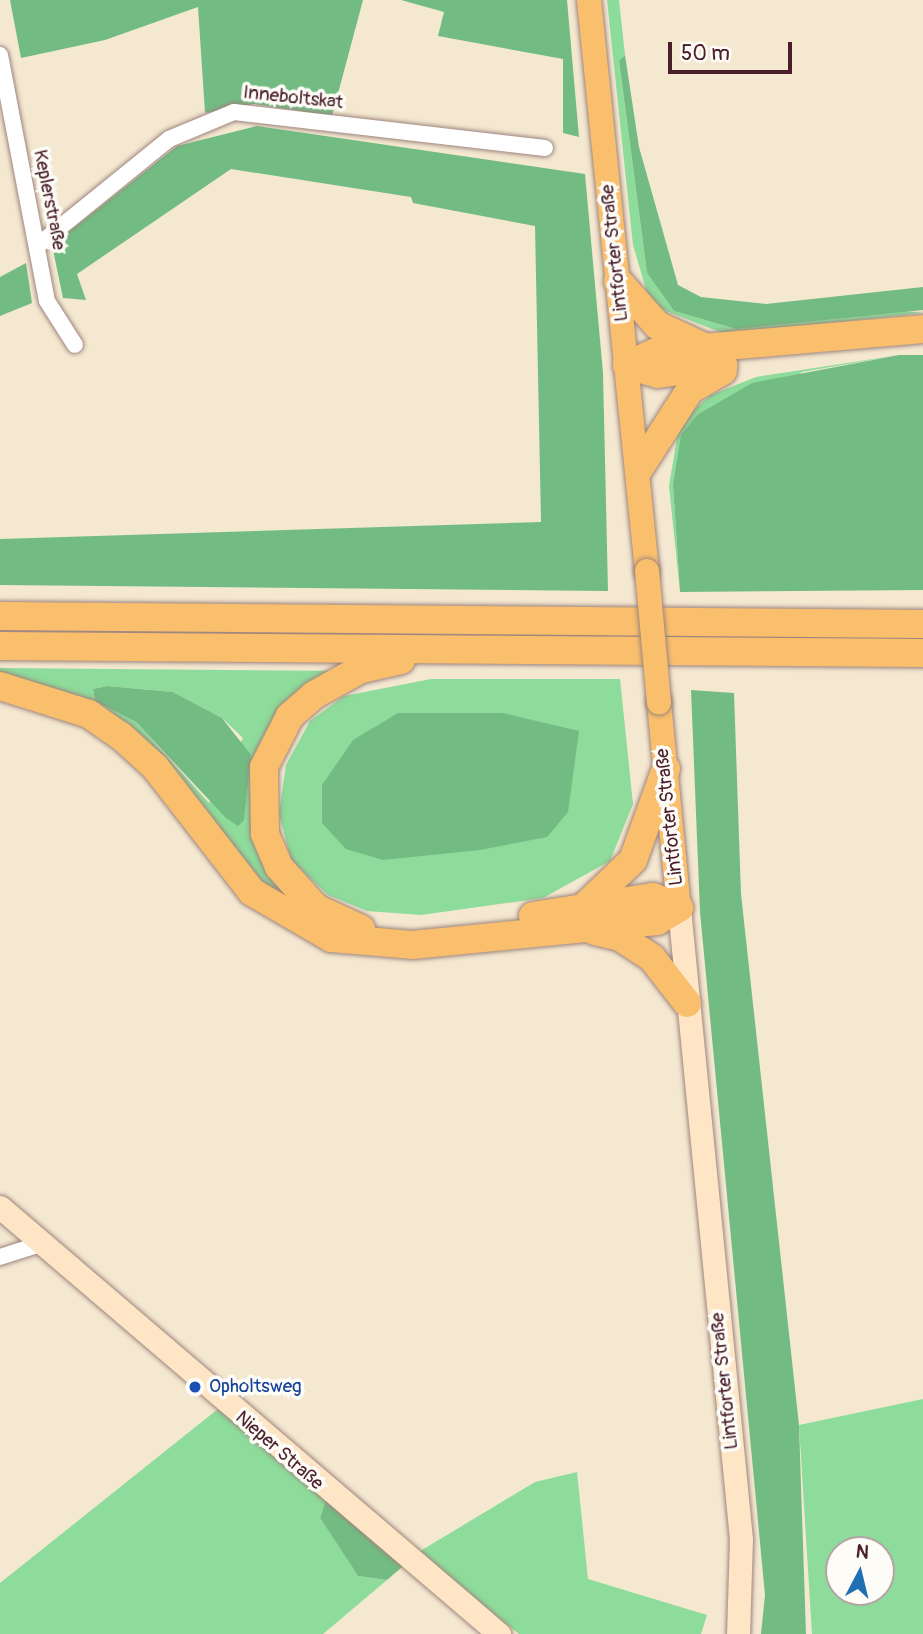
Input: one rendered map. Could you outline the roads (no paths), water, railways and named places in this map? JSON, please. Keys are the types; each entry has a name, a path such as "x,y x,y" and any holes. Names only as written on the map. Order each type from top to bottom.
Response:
{"highway":[{"path":"618,281 657,325 691,344 735,356 923,329"},
{"path":"627,365 656,352 735,356 923,340"},
{"path":"639,470 690,390 735,356"},
{"path":"726,622 801,610 923,604"},
{"path":"0,616 923,624"},
{"path":"0,646 923,653"},
{"path":"455,649 361,669 290,716 264,767 261,798 265,834 279,867 316,908 342,925 375,932 467,929 583,917 652,958 687,1003"},
{"path":"0,686 89,714 121,736 155,767 252,892 331,938 412,945 583,917 653,897 679,908"},
{"path":"583,917 633,860 666,769"}],"main road":[{"name":"Lintforter Straße","path":"589,0 639,470 687,1003 741,1539 738,1634"},
{"name":"Nieper Straße","path":"0,1207 40,1244 499,1634"}],"street":[{"name":"Keplerstraße","path":"0,55 47,301 75,345"},
{"name":"Inneboltskat","path":"37,246 169,139 234,112 545,148"},
{"path":"0,1257 40,1244"}],"place":[{"name":"Opholtsweg","path":"195,1387"}]}
